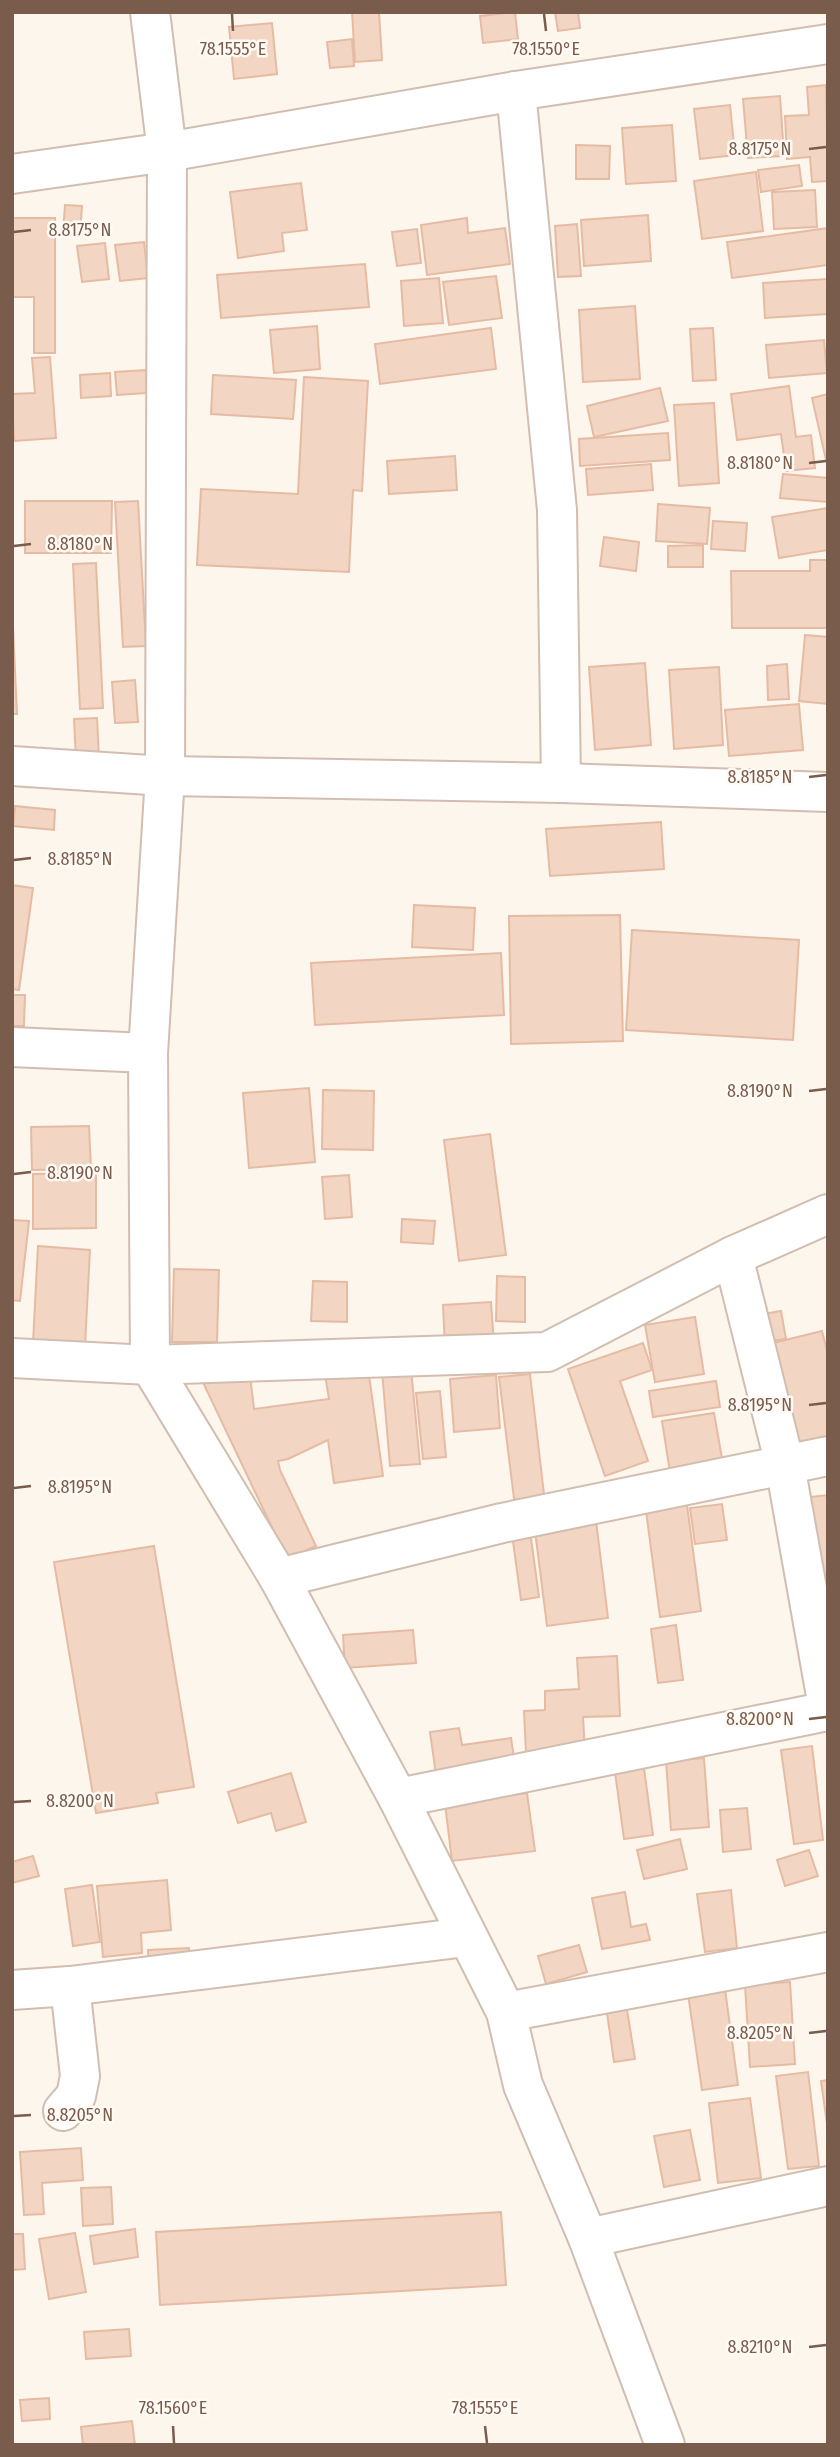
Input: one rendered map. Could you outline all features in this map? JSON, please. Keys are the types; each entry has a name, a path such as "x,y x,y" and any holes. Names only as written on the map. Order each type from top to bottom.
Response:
{"street":[{"path":"150,12 167,152 166,776 148,1053 150,1365 279,1578 398,1798 506,2012 523,2085 588,2238 665,2445"},
{"path":"12,174 167,152 516,91 828,44"},
{"path":"516,91 557,510 561,783"},
{"path":"12,766 166,776 561,783 828,792"},
{"path":"12,1047 148,1053"},
{"path":"12,1358 150,1365 547,1352 733,1256 828,1214"},
{"path":"398,1798 828,1709 785,1465 733,1256"},
{"path":"279,1578 502,1523 828,1456"},
{"path":"12,1990 70,1986 466,1937"},
{"path":"506,2012 828,1952"},
{"path":"63,2111 76,2096 80,2076 70,1986"},
{"path":"588,2238 828,2186"}],"building":[{"path":"352,12 379,12 382,60 355,62"},
{"path":"515,12 518,39 483,43 480,16"},
{"path":"555,12 578,12 580,28 558,31"},
{"path":"272,23 277,74 234,79 229,27"},
{"path":"352,39 354,66 330,68 327,42"},
{"path":"826,85 828,181 812,182 810,157 787,159 785,116 809,115 807,87"},
{"path":"780,96 784,156 748,158 743,99"},
{"path":"730,105 735,155 700,159 694,109"},
{"path":"672,125 676,181 626,184 622,128"},
{"path":"576,145 610,146 609,179 576,179"},
{"path":"799,165 802,186 761,192 758,170"},
{"path":"756,172 763,231 702,239 694,181"},
{"path":"301,183 307,230 282,233 284,251 238,258 230,192"},
{"path":"815,190 817,227 774,229 772,192"},
{"path":"65,205 82,206 80,234 63,233"},
{"path":"648,215 651,261 584,266 581,220"},
{"path":"12,218 55,218 55,353 34,353 34,297 12,297"},
{"path":"467,218 468,233 505,228 510,264 427,275 421,225"},
{"path":"577,224 581,276 558,277 555,226"},
{"path":"828,228 828,265 732,278 727,242"},
{"path":"417,229 421,263 397,266 392,232"},
{"path":"144,242 148,278 120,281 115,245"},
{"path":"105,243 109,279 82,282 77,246"},
{"path":"365,264 369,307 221,318 217,275"},
{"path":"496,276 502,318 449,325 443,282"},
{"path":"439,278 443,323 404,326 401,281"},
{"path":"828,279 828,314 765,318 763,283"},
{"path":"635,306 640,379 583,382 579,310"},
{"path":"317,326 320,369 274,373 270,330"},
{"path":"491,328 496,369 380,384 375,344"},
{"path":"713,328 716,380 693,381 690,329"},
{"path":"824,340 827,373 769,378 766,345"},
{"path":"50,357 56,438 14,441 12,394 35,393 32,358"},
{"path":"146,370 147,393 117,395 115,372"},
{"path":"110,373 111,396 81,398 80,375"},
{"path":"213,375 296,380 293,419 211,414"},
{"path":"304,377 368,381 362,491 353,490 349,572 197,565 201,489 298,494"},
{"path":"789,386 796,437 811,435 815,468 786,471 781,434 737,440 731,394"},
{"path":"660,388 668,421 594,437 587,406"},
{"path":"828,394 828,459 826,460 812,398"},
{"path":"714,403 719,483 679,486 674,405"},
{"path":"668,433 670,460 580,466 579,439"},
{"path":"455,456 457,490 389,494 387,461"},
{"path":"651,464 653,490 588,495 586,469"},
{"path":"783,474 828,478 828,502 780,498"},
{"path":"25,501 112,501 111,553 25,553"},
{"path":"138,501 146,646 123,647 115,502"},
{"path":"658,504 710,508 707,544 656,541"},
{"path":"828,508 828,550 779,558 772,517"},
{"path":"713,521 747,523 745,551 711,549"},
{"path":"604,537 639,542 636,571 600,566"},
{"path":"703,545 703,567 668,567 668,546"},
{"path":"810,560 828,560 828,628 732,628 731,571 810,571"},
{"path":"96,563 103,708 80,709 73,564"},
{"path":"12,606 17,714 12,714"},
{"path":"805,635 828,637 828,704 799,701"},
{"path":"645,663 651,745 595,750 589,667"},
{"path":"787,664 789,699 768,700 767,666"},
{"path":"719,667 723,745 674,749 669,670"},
{"path":"135,680 138,722 115,723 112,682"},
{"path":"799,704 803,750 729,756 725,710"},
{"path":"97,718 99,759 76,760 74,719"},
{"path":"15,806 55,810 54,830 13,826"},
{"path":"661,822 664,869 550,876 546,829"},
{"path":"12,885 33,888 19,990 12,989"},
{"path":"414,905 475,908 473,950 412,947"},
{"path":"620,915 623,1041 511,1044 509,916"},
{"path":"632,930 799,940 793,1040 626,1030"},
{"path":"501,953 504,1015 315,1025 311,963"},
{"path":"12,995 25,995 24,1026 12,1026"},
{"path":"309,1088 315,1162 249,1168 243,1093"},
{"path":"323,1090 374,1091 373,1150 322,1149"},
{"path":"89,1126 91,1169 32,1170 31,1127"},
{"path":"490,1134 506,1255 459,1261 444,1140"},
{"path":"96,1173 96,1228 33,1229 33,1174"},
{"path":"349,1175 352,1217 325,1219 322,1177"},
{"path":"402,1219 435,1221 433,1244 401,1242"},
{"path":"12,1220 29,1221 20,1301 12,1300"},
{"path":"38,1246 90,1250 85,1346 33,1343"},
{"path":"174,1269 219,1270 217,1342 172,1342"},
{"path":"497,1276 525,1277 525,1322 496,1321"},
{"path":"313,1281 347,1282 347,1322 311,1321"},
{"path":"491,1302 494,1344 445,1347 443,1305"},
{"path":"781,1311 786,1339 761,1342 757,1315"},
{"path":"695,1317 704,1374 655,1382 645,1325"},
{"path":"822,1331 828,1355 828,1437 794,1445 769,1344"},
{"path":"643,1343 652,1370 620,1381 648,1461 605,1476 568,1369"},
{"path":"249,1367 254,1409 329,1399 325,1374 368,1368 383,1476 334,1483 328,1440 278,1461 316,1546 287,1559 199,1374"},
{"path":"411,1368 420,1464 390,1466 382,1371"},
{"path":"530,1374 545,1503 515,1507 499,1377"},
{"path":"496,1375 500,1428 454,1432 450,1379"},
{"path":"716,1381 720,1407 653,1417 649,1391"},
{"path":"440,1391 446,1457 423,1459 416,1393"},
{"path":"714,1413 723,1464 670,1472 662,1421"},
{"path":"828,1495 828,1586 814,1588 802,1498"},
{"path":"686,1497 701,1611 660,1617 645,1503"},
{"path":"722,1504 727,1540 695,1544 690,1508"},
{"path":"596,1521 608,1618 547,1626 535,1531"},
{"path":"530,1531 539,1597 521,1600 512,1534"},
{"path":"154,1546 194,1787 156,1793 158,1803 96,1813 54,1562"},
{"path":"676,1625 683,1680 658,1683 651,1629"},
{"path":"413,1630 416,1663 345,1668 343,1635"},
{"path":"617,1656 620,1716 583,1717 585,1751 526,1754 524,1711 545,1710 545,1691 579,1689 577,1658"},
{"path":"459,1728 462,1745 511,1738 516,1770 437,1782 430,1732"},
{"path":"812,1746 823,1840 794,1844 781,1750"},
{"path":"704,1758 709,1827 671,1830 666,1761"},
{"path":"644,1768 653,1835 624,1839 615,1772"},
{"path":"291,1773 306,1822 276,1831 271,1813 238,1823 228,1792"},
{"path":"527,1793 535,1851 452,1861 445,1804"},
{"path":"747,1808 751,1849 723,1852 720,1810"},
{"path":"680,1839 687,1869 644,1879 637,1850"},
{"path":"809,1850 818,1876 785,1886 777,1860"},
{"path":"33,1856 39,1876 12,1883 12,1862"},
{"path":"167,1880 171,1930 141,1933 142,1953 103,1957 97,1886"},
{"path":"92,1885 100,1942 73,1946 65,1889"},
{"path":"731,1890 737,1948 705,1952 697,1894"},
{"path":"625,1892 631,1927 646,1924 650,1940 602,1949 592,1898"},
{"path":"579,1945 587,1972 546,1984 538,1956"},
{"path":"189,1948 191,1971 149,1973 148,1950"},
{"path":"790,1982 795,2064 750,2067 745,1985"},
{"path":"725,1989 738,2085 702,2090 688,1994"},
{"path":"627,2010 635,2059 614,2062 607,2013"},
{"path":"808,2072 819,2166 788,2169 776,2076"},
{"path":"828,2080 828,2131 821,2081"},
{"path":"750,2098 761,2178 718,2183 709,2103"},
{"path":"690,2130 700,2180 664,2187 654,2136"},
{"path":"81,2148 83,2180 42,2183 44,2214 24,2215 20,2152"},
{"path":"111,2187 113,2224 83,2226 81,2188"},
{"path":"501,2212 506,2285 160,2305 156,2232"},
{"path":"135,2229 138,2257 94,2264 90,2236"},
{"path":"75,2233 86,2292 49,2299 39,2239"},
{"path":"12,2234 23,2234 25,2269 12,2270"},
{"path":"129,2329 131,2356 86,2359 84,2332"},
{"path":"49,2398 50,2419 22,2421 20,2400"},
{"path":"132,2421 135,2445 83,2445 81,2427"}]}
